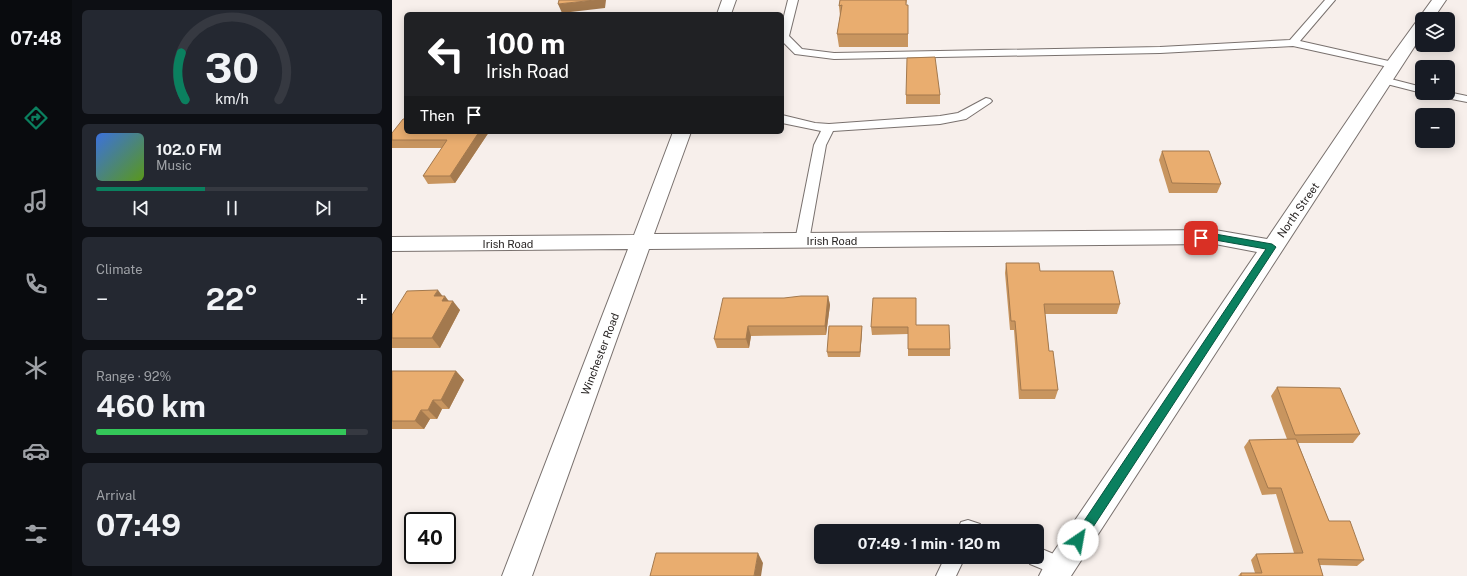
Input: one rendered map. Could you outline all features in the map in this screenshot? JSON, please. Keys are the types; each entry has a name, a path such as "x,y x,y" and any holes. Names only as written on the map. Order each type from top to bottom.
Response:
{"street":[{"path":"725,12 730,0"},
{"path":"1430,12 1438,1"},
{"name":"North Street","path":"1058,571 1415,34"},
{"name":"Winchester Road","path":"517,576 681,134"},
{"name":"Irish Road","path":"392,244 1215,237 1272,247"}],"lane":[{"path":"793,0 784,37 799,52 834,56 1160,50 1293,43 1388,73 1415,86"},
{"path":"1293,43 1330,0"},
{"path":"1455,97 1467,99"},
{"path":"784,119 816,127 829,128 940,120 962,116 986,101"},
{"path":"802,241 820,145 829,128"},
{"path":"1044,562 1058,571"},
{"path":"946,576 952,564"}],"building":[{"path":"559,0 595,0 558,4"},
{"path":"840,0 906,0 906,5 908,5 908,34 837,34 842,5 839,6"},
{"path":"935,57 940,95 906,95 907,58"},
{"path":"404,119 404,134 478,134 450,176 423,176 447,140 392,140 392,133"},
{"path":"1162,151 1209,151 1221,184 1172,183"},
{"path":"1006,263 1039,263 1040,271 1113,271 1120,304 1044,304 1049,351 1053,351 1058,390 1021,390 1015,321 1011,321"},
{"path":"438,290 434,296 445,296 442,301 453,301 432,338 392,338 392,315 407,291"},
{"path":"801,296 828,296 825,326 748,326 746,339 714,339 723,298 784,298"},
{"path":"873,298 916,298 916,325 949,325 950,349 908,349 908,327 871,327"},
{"path":"829,326 862,326 860,352 827,352"},
{"path":"392,371 456,371 441,400 433,400 428,410 421,410 415,421 392,421"},
{"path":"1277,387 1340,388 1360,434 1295,435"},
{"path":"1296,439 1329,521 1350,521 1364,560 1318,559 1323,576 1241,576 1241,573 1262,573 1256,554 1303,553 1281,488 1268,488 1249,440"},
{"path":"656,553 758,553 754,576 650,576"}],"route":[{"path":"1078,540 1272,247 1215,237 1201,238"}]}
